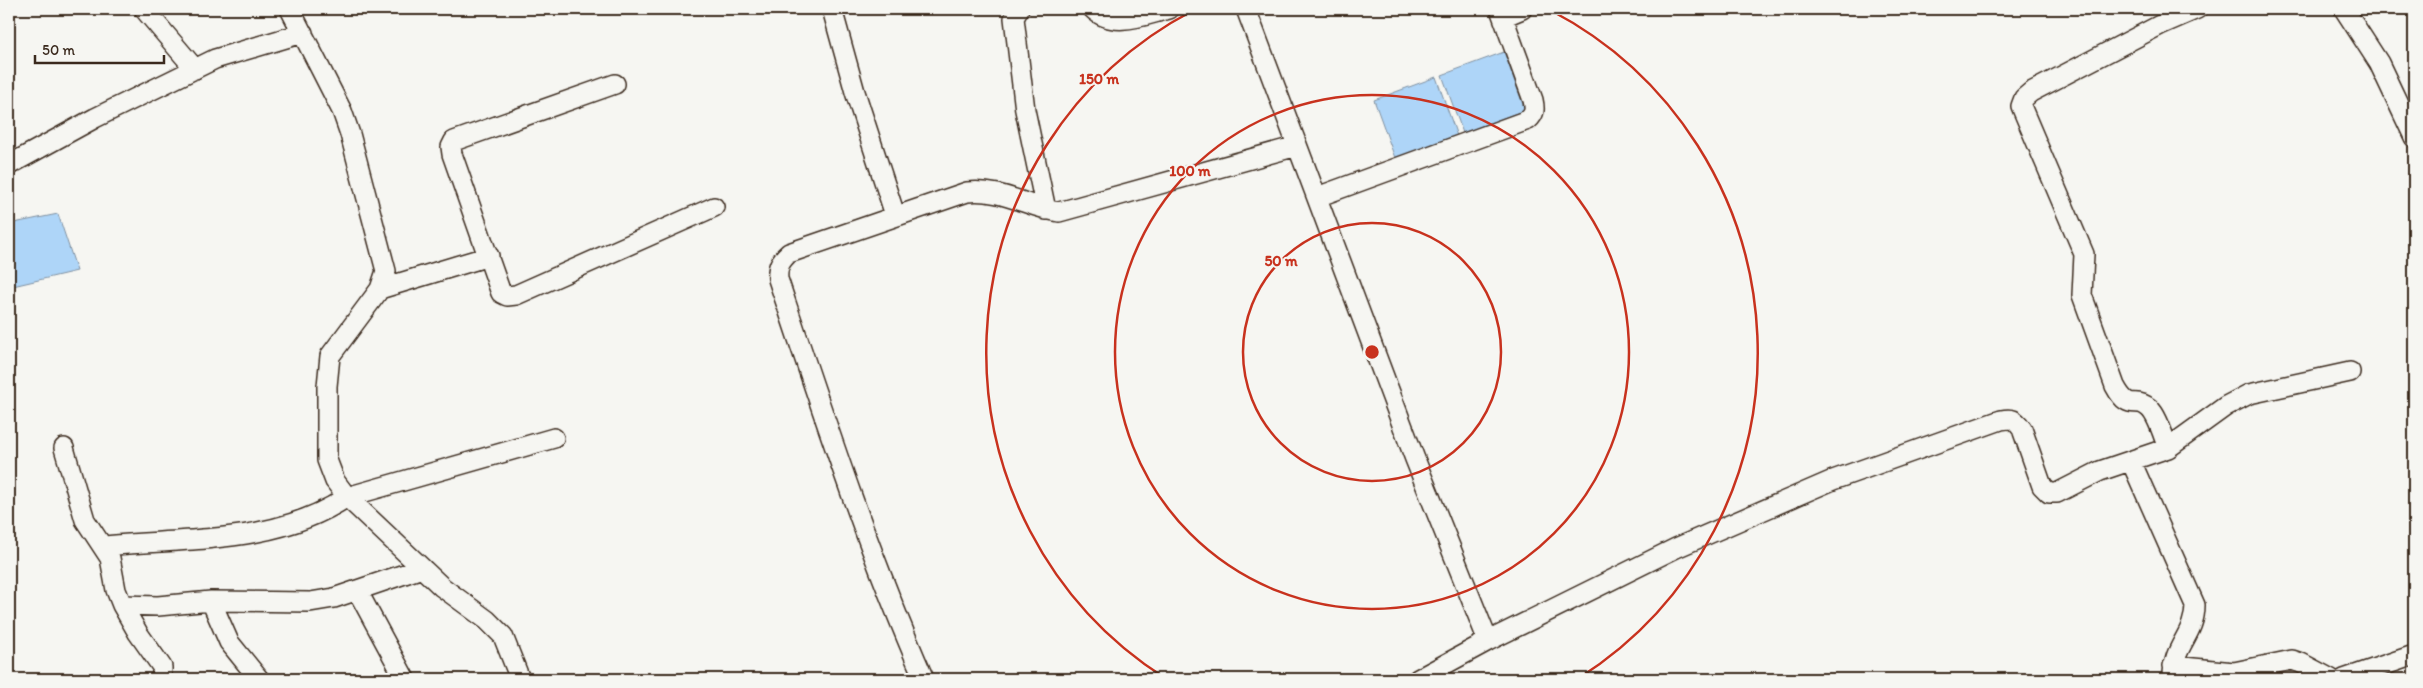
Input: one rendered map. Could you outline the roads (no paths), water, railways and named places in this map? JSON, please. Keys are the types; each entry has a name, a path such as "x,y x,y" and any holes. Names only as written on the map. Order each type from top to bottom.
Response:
{"street":[{"path":"144,9 195,69"},
{"path":"290,9 342,111 350,134 386,271 380,289 330,356 326,386 327,460 335,481 347,497 448,592 487,620 503,636 520,679"},
{"path":"832,9 855,92 895,215"},
{"path":"1019,9 1014,18 1025,110 1046,210"},
{"path":"1093,9 1098,14 1111,20 1132,18 1169,9"},
{"path":"1246,9 1415,459 1488,641"},
{"path":"1317,197 1528,120 1533,116 1535,108 1533,100 1501,13 1522,9"},
{"path":"2168,448 2150,409 2143,404 2131,403 2122,399 2115,386 2082,295 2084,254 2021,106 2024,98 2031,92 2160,25 2197,9"},
{"path":"2344,9 2379,62 2414,137"},
{"path":"9,165 95,118 215,60 303,33"},
{"path":"615,84 454,141 451,147 452,154 501,293 507,296 516,295 714,207"},
{"path":"924,679 897,617 852,501 778,279 777,268 781,260 789,253 895,215 967,192 980,190 1000,193 1046,210 1059,212 1297,146"},
{"path":"380,289 489,256"},
{"path":"1418,679 1488,641 1676,548 1833,480 2001,420 2011,418 2017,421 2042,486 2049,493 2057,493 2093,474 2168,448 2226,406 2249,394 2350,372"},
{"path":"103,546 159,541 202,540 245,534 325,512 347,497 554,438"},
{"path":"64,448 85,520 110,558 116,590 122,606 162,668 162,679"},
{"path":"2131,461 2195,605 2195,618 2192,628 2177,650 2173,673 2234,672 2292,660 2301,663 2323,677 2331,679"},
{"path":"122,606 158,606 211,601 310,602 334,598 422,568"},
{"path":"357,590 405,679"},
{"path":"211,601 229,642 259,679"},
{"path":"2344,679 2414,655"}],"water":[{"path":"1504,52 1525,110 1463,133 1442,75"},
{"path":"1436,77 1457,136 1395,158 1374,100"},
{"path":"58,214 77,271 13,286 9,274 9,224"}]}
